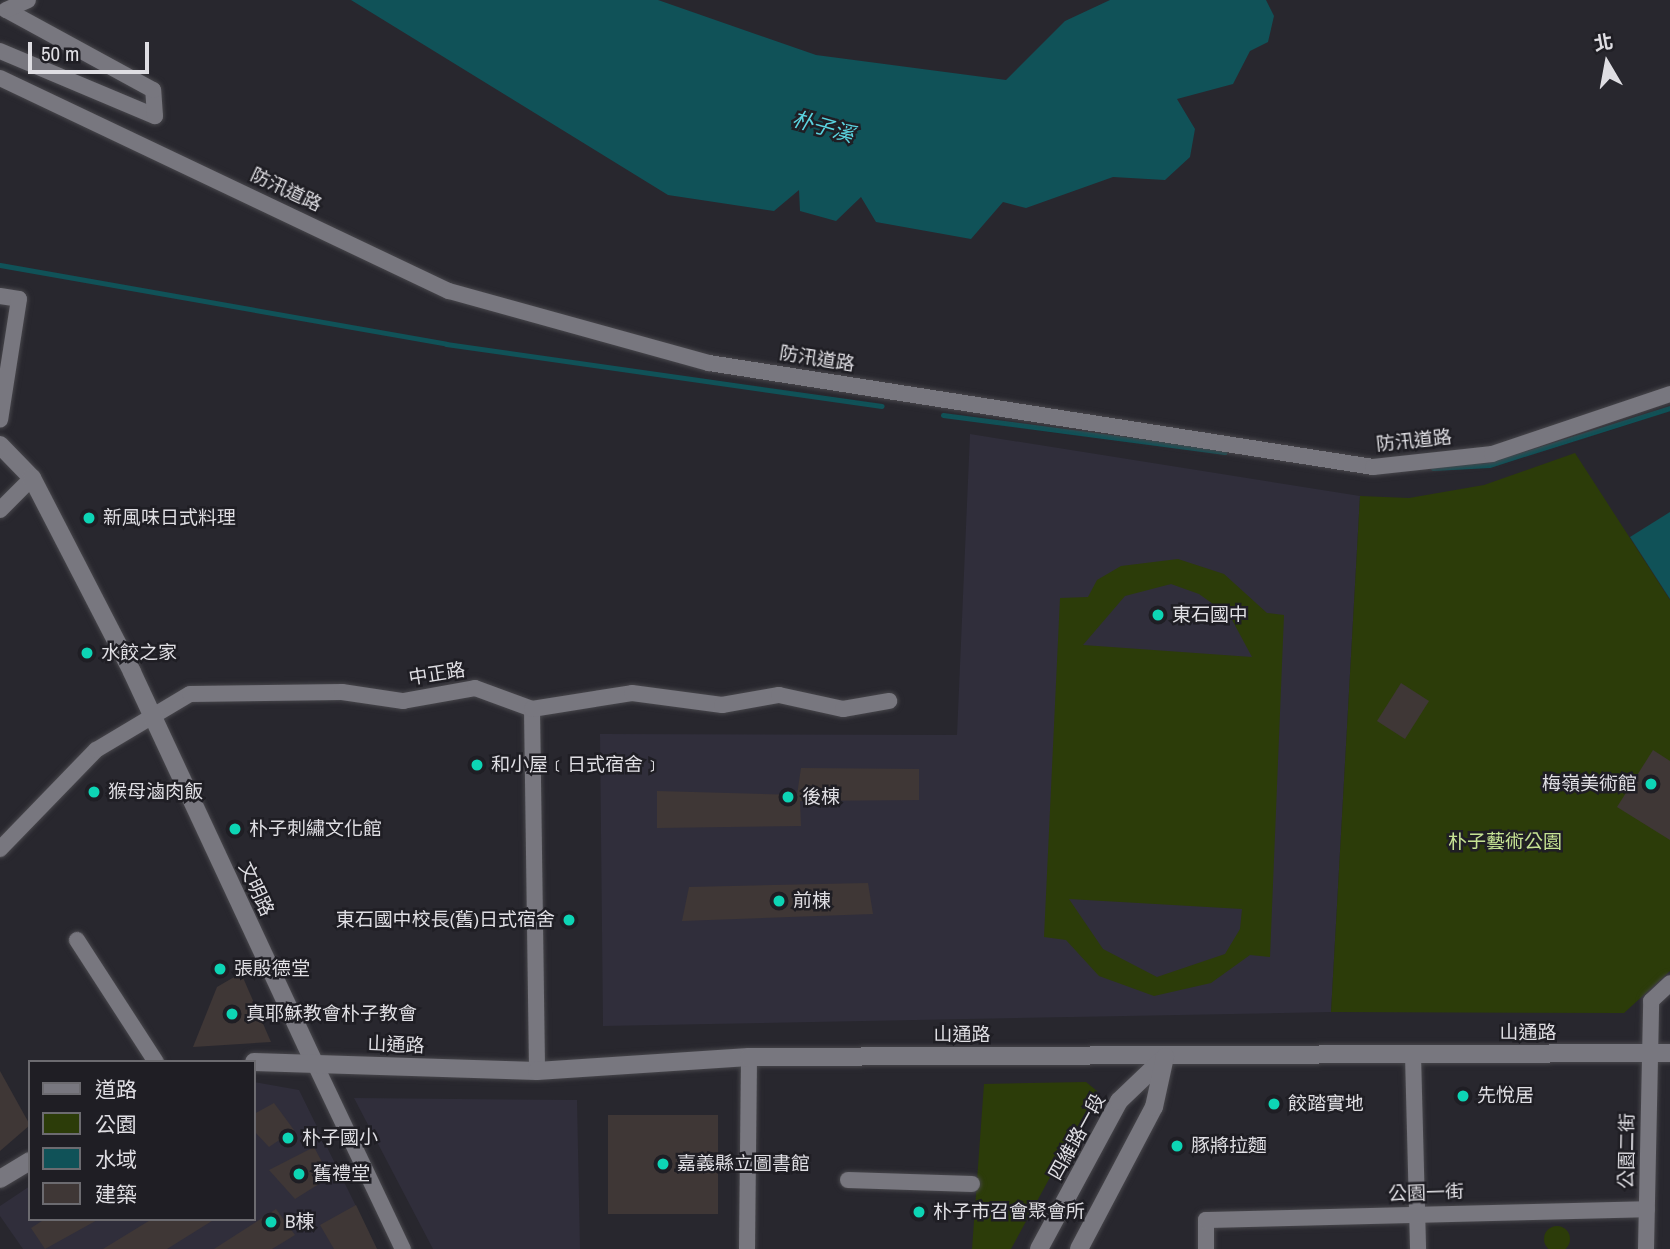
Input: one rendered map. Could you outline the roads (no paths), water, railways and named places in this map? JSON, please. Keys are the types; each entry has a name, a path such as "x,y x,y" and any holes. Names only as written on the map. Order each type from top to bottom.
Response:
{"main road":[{"name":"文明路","path":"0,445 32,478 150,712 315,1064"},
{"name":"山通路","path":"256,1062 537,1071 749,1057 1670,1053"},
{"name":"四維路一段","path":"1039,1249 1119,1101 1165,1057"},
{"path":"1079,1249 1154,1107 1165,1057"},
{"path":"0,1179 28,1162"}],"street":[{"path":"0,51 155,117 153,90 6,10 27,0"},
{"name":"防汛道路","path":"0,78 449,291 709,363 1373,467 1492,454 1670,394"},
{"path":"0,296 19,299 0,420"},
{"path":"0,510 32,478"},
{"name":"中正路","path":"0,849 96,750 150,712 190,694 342,692 403,701 475,688 532,709 632,693 722,705 779,695 844,709 889,701"},
{"path":"532,709 537,1071"},
{"path":"77,940 155,1060"},
{"name":"公園二街","path":"1646,1249 1651,1002 1670,983"},
{"path":"1413,1055 1418,1249"},
{"path":"747,1249 749,1057"},
{"name":"文明路","path":"315,1064 403,1249"},
{"path":"848,1180 972,1184"},
{"name":"公園一街","path":"1206,1249 1206,1220 1647,1209"}],"water":[{"name":"朴子溪","path":"351,0 658,0 816,55 1006,80 1065,21 1110,0 1266,0 1274,16 1268,42 1250,51 1233,84 1177,99 1195,129 1190,157 1165,180 1113,177 1026,208 1003,202 971,239 876,222 861,197 836,221 800,211 799,190 774,211 668,195"},
{"path":"1670,512 1670,599 1630,537"}],"waterway":[{"path":"0,265 446,344 882,406"},
{"path":"1433,468 1489,465 1670,408"},
{"path":"943,415 1225,452"}],"place":[{"name":"新風味日式料理","path":"89,518"},
{"name":"東石國中","path":"1158,615"},
{"name":"水餃之家","path":"87,653"},
{"name":"和小屋﹝日式宿舍﹞","path":"477,765"},
{"name":"梅嶺美術館","path":"1651,784"},
{"name":"猴母滷肉飯","path":"94,792"},
{"name":"後棟","path":"788,797"},
{"name":"朴子刺繡文化館","path":"235,829"},
{"name":"前棟","path":"779,901"},
{"name":"東石國中校長(舊)日式宿舍","path":"569,920"},
{"name":"張殷德堂","path":"220,969"},
{"name":"真耶穌教會朴子教會","path":"232,1014"},
{"name":"先悅居","path":"1463,1096"},
{"name":"餃踏實地","path":"1274,1104"},
{"name":"朴子國小","path":"288,1138"},
{"name":"豚將拉麵","path":"1177,1146"},
{"name":"嘉義縣立圖書館","path":"663,1164"},
{"name":"舊禮堂","path":"299,1174"},
{"name":"朴子市召會聚會所","path":"919,1212"},
{"name":"B棟","path":"271,1222"}],"park label":[{"name":"朴子藝術公園","path":"1505,842"}]}
